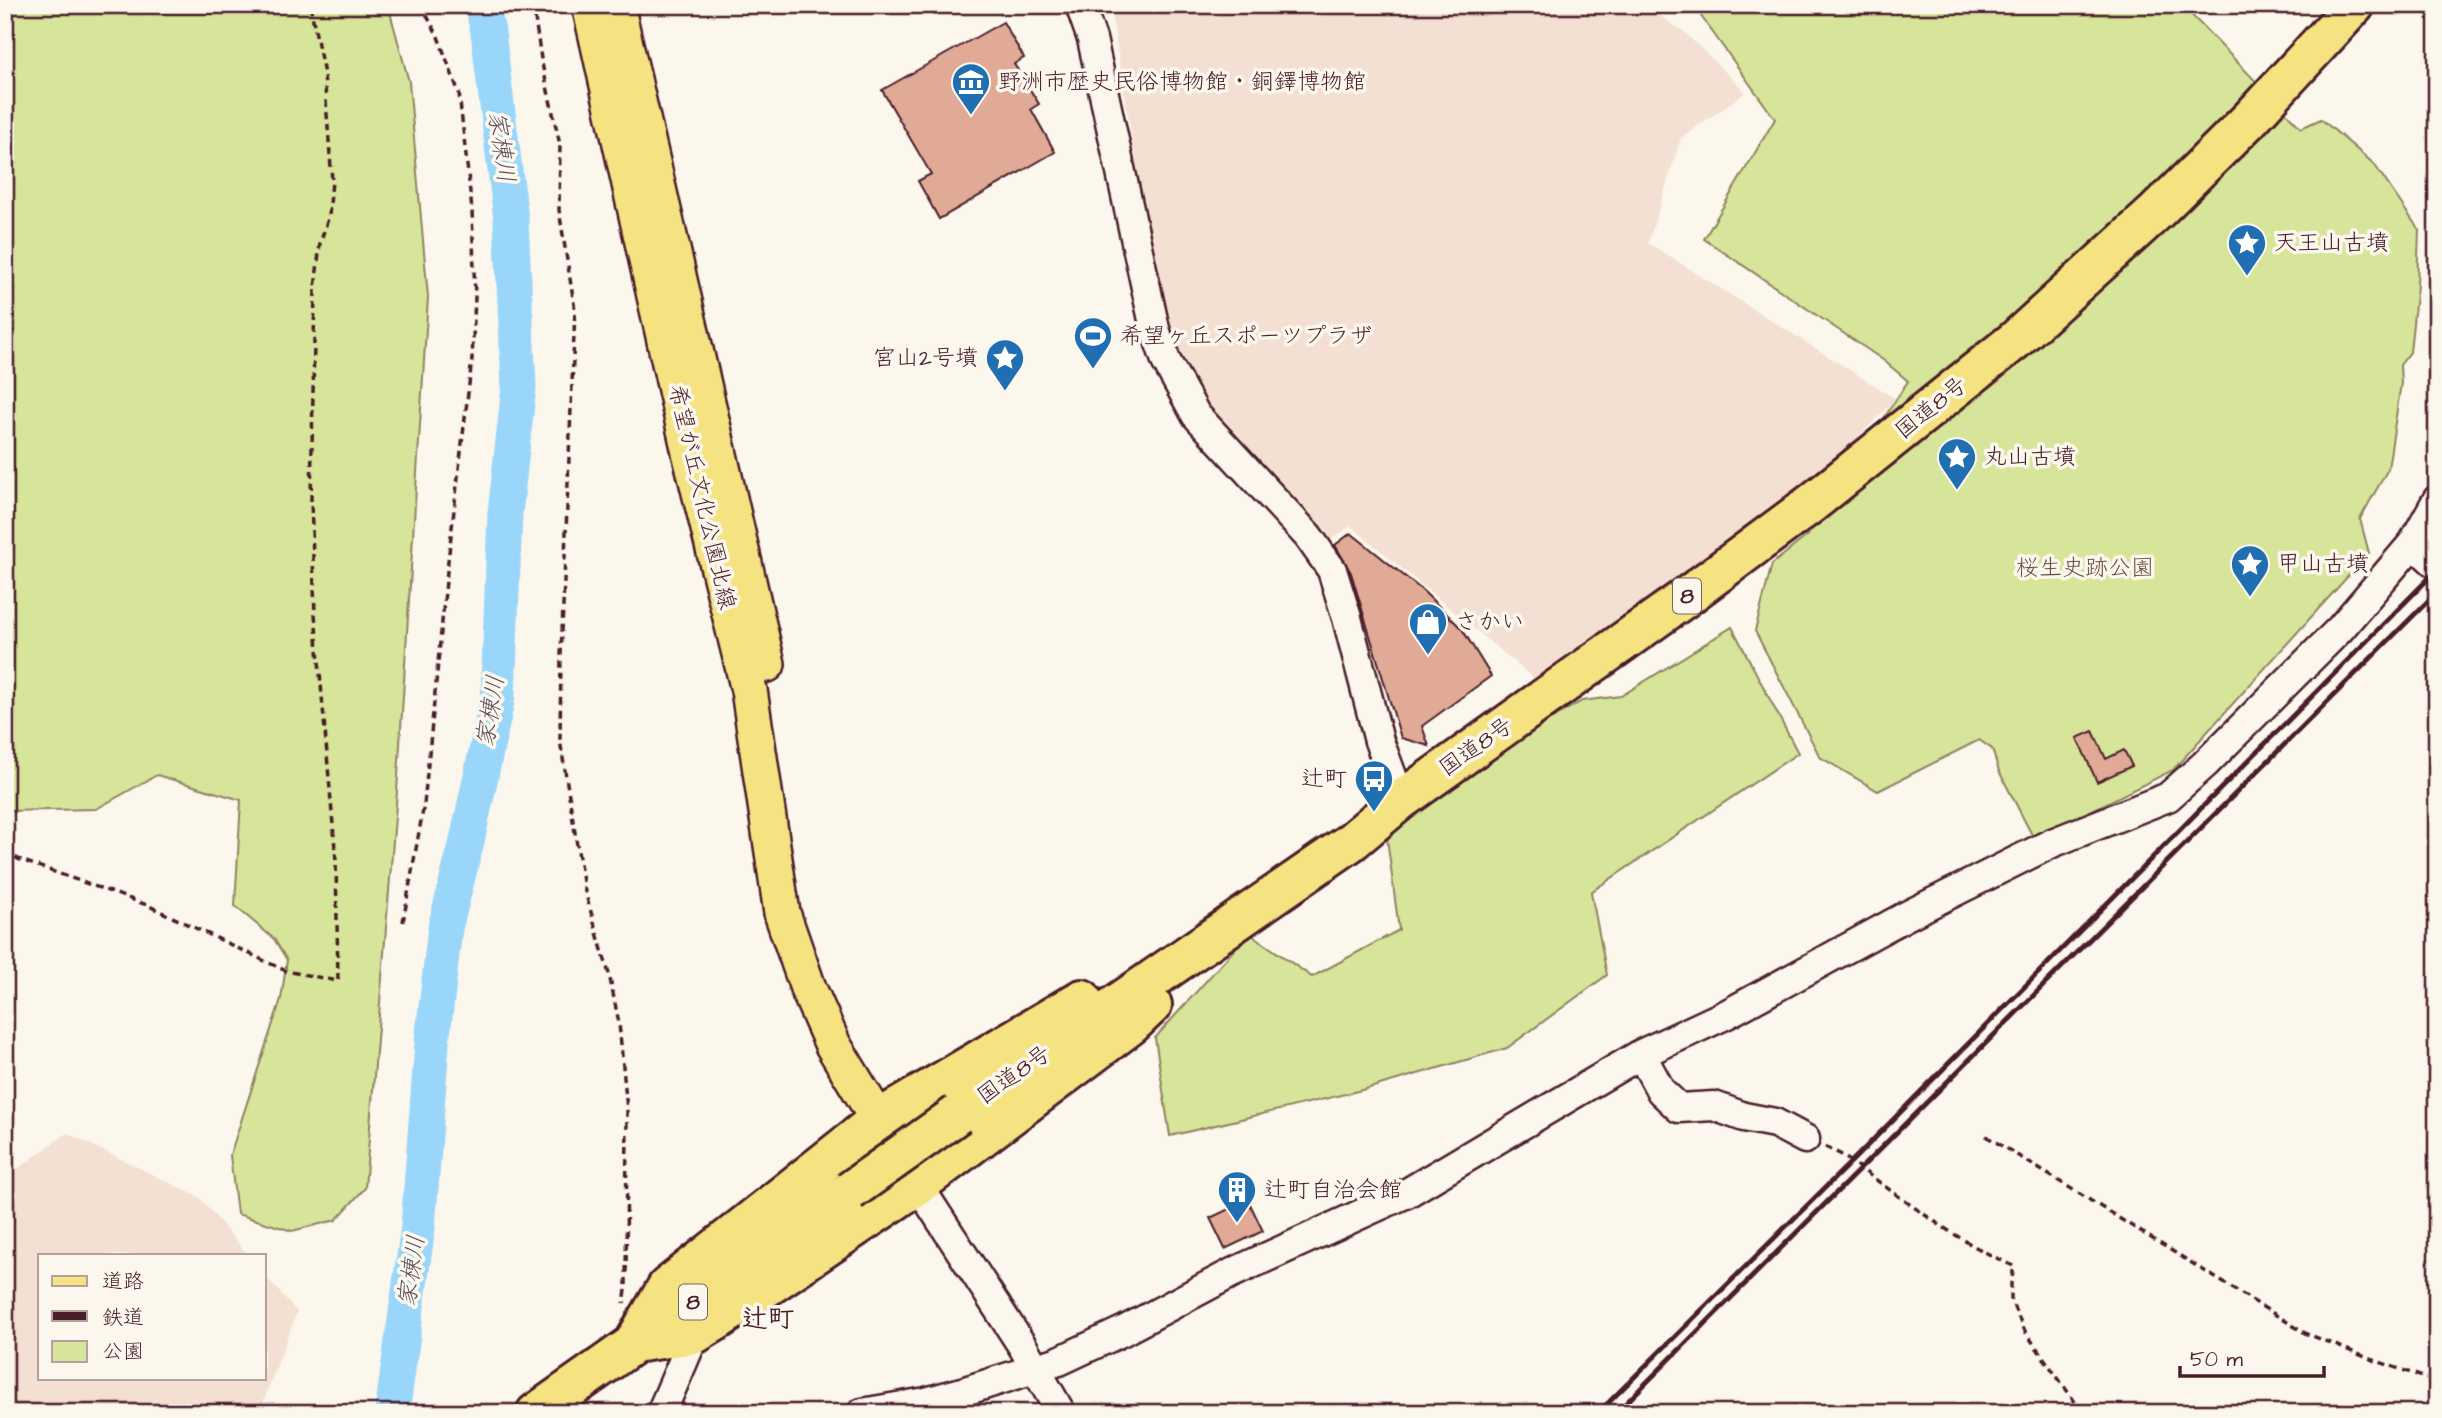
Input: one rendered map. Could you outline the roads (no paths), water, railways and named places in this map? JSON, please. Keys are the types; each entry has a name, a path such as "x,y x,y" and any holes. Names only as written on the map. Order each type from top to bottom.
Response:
{"highway":[{"name":"国道8号","path":"536,1413 958,1114 1351,842 1401,800 1682,600 1801,511 2014,341 2174,194 2250,119 2355,5"},
{"path":"634,1343 667,1287 879,1119 1122,976 1214,935"},
{"path":"634,1343 695,1334 918,1185 1131,1025 1179,980 1214,935"}],"main road":[{"name":"希望が丘文化公園北線","path":"590,5 689,449 749,690 782,913 808,988 833,1045 918,1185"},
{"name":"希望が丘文化公園北線","path":"616,5 772,686 808,988"}],"street":[{"path":"1080,5 1091,39 1156,329 1166,361 1196,415 1308,536 1332,570 1379,741 1401,800"},
{"path":"862,1413 926,1402 1059,1361 1232,1273 1407,1193 1641,1054 1727,1014 1908,915 2052,843 2168,797 2205,764 2340,629 2413,543 2437,500"},
{"path":"2413,543 2437,565"},
{"path":"1641,1054 1661,1091 1679,1108 1714,1106 1775,1124 1805,1139"},
{"path":"918,1185 1036,1368 1061,1413"},
{"path":"662,1413 695,1334"}],"waterway":[{"name":"家棟川","path":"392,1413 418,1227 432,1043 445,928 498,696 505,513 519,387 511,219 488,32 482,5"}],"railway":[{"path":"1598,1413 1860,1153 2437,570"},
{"path":"1616,1413 2437,592"}],"place":[{"name":"野洲市歴史民俗博物館・銅鐸博物館","path":"971,116"},
{"name":"天王山古墳","path":"2247,277"},
{"name":"希望ヶ丘スポーツプラザ","path":"1093,370"},
{"name":"宮山2号墳","path":"1005,392"},
{"name":"丸山古墳","path":"1957,491"},
{"name":"甲山古墳","path":"2250,598"},
{"name":"さかい","path":"1428,656"},
{"name":"辻町","path":"1374,813"},
{"name":"辻町自治会館","path":"1237,1224"}],"district":[{"name":"辻町","path":"768,1319"}],"park label":[{"name":"桜生史跡公園","path":"2085,568"}]}
